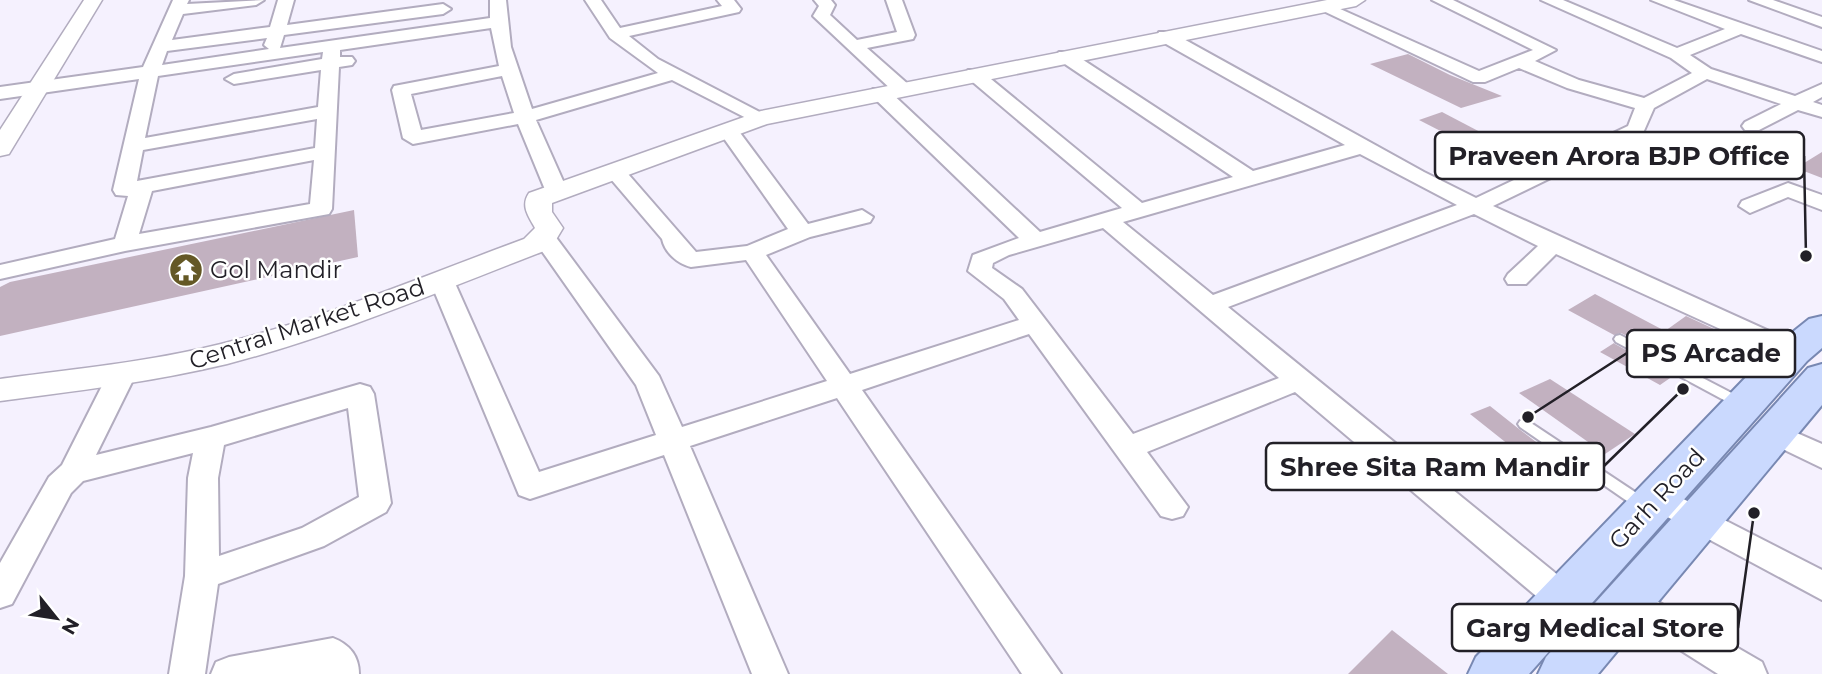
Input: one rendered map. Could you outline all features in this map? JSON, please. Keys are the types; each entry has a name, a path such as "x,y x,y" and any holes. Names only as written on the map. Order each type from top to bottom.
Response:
{"main road":[{"name":"Garh Road","path":"1494,674 1641,515 1789,382"},
{"name":"Garh Road","path":"1565,674 1698,521 1789,382"},
{"path":"1630,599 1641,515"}],"street":[{"path":"0,149 93,0"},
{"path":"171,23 233,13 236,3 256,0"},
{"path":"270,54 286,0"},
{"path":"498,0 497,22 525,117 557,192"},
{"path":"594,0 616,34 653,62 761,118"},
{"path":"616,34 733,9 725,0"},
{"path":"852,46 907,35 894,0"},
{"path":"770,674 649,383 544,237 549,228 539,212 538,199 761,118 1356,0"},
{"path":"1323,7 1479,78 1547,50 1440,0"},
{"path":"1549,0 1677,54 1705,73 1822,111"},
{"path":"1659,0 1822,57"},
{"path":"1757,0 1822,22"},
{"path":"828,1 821,16 1035,240"},
{"path":"171,23 229,26 225,39 443,5 443,29"},
{"path":"234,79 443,29 497,22"},
{"path":"171,23 150,71 124,191 325,152"},
{"path":"1677,54 1739,29"},
{"path":"1165,36 1361,147 1553,244 1789,382 1822,457"},
{"path":"0,93 270,54 331,55 429,49"},
{"path":"0,272 125,244 321,209 331,55"},
{"path":"1065,56 1251,179"},
{"path":"1521,62 1573,84 1646,105"},
{"path":"511,69 401,90 413,138 525,117 675,74"},
{"path":"1209,305 1378,247 1476,206 1636,130 1646,105 1705,73"},
{"path":"974,74 1139,211"},
{"path":"1752,127 1822,90"},
{"path":"134,146 327,111"},
{"path":"728,130 802,232"},
{"path":"1172,507 1013,294 980,271 981,260 1000,250 1361,147"},
{"path":"615,171 673,238 675,246 691,260 752,252 802,232 862,217"},
{"path":"125,244 142,187"},
{"path":"1750,206 1788,189 1822,203"},
{"path":"1107,220 1564,599 1630,599 1749,674"},
{"name":"Central Market Road","path":"1,391 122,374 227,353 333,320 442,281 506,257 544,237"},
{"path":"1517,279 1553,244"},
{"path":"752,252 1043,674"},
{"path":"442,281 530,487 1034,324"},
{"path":"0,594 60,485 73,472 122,374"},
{"path":"1129,447 1299,380"},
{"path":"73,472 211,438 360,394 375,503 313,537 202,576"},
{"path":"187,674 202,576 203,478 211,438"},
{"path":"1641,515 1698,521 1822,586"},
{"path":"229,674 333,654 341,665 341,674"}],"lane":[{"path":"1620,339 1789,382"},
{"path":"1525,424 1641,515"}],"building":[{"path":"1408,54 1502,96 1461,108 1370,64"},
{"path":"1442,112 1484,134 1462,142 1419,120"},
{"path":"1822,152 1822,178 1796,168"},
{"name":"Gol Mandir","path":"354,210 358,257 0,336 0,287 10,282"},
{"path":"1595,294 1665,331 1686,316 1740,341 1700,374 1621,333 1614,335 1568,310"},
{"path":"1614,343 1673,376 1660,385 1600,352"},
{"path":"1550,379 1635,434 1605,454 1519,393"},
{"path":"1490,406 1578,474 1557,483 1470,414"},
{"path":"1392,630 1448,674 1348,674"}],"place":[{"name":"Praveen Arora BJP Office","path":"1806,256"},
{"name":"Gol Mandir","path":"186,270"},
{"name":"Shree Sita Ram Mandir","path":"1683,389"},
{"name":"PS Arcade","path":"1528,417"},
{"name":"Garg Medical Store","path":"1754,513"}]}
